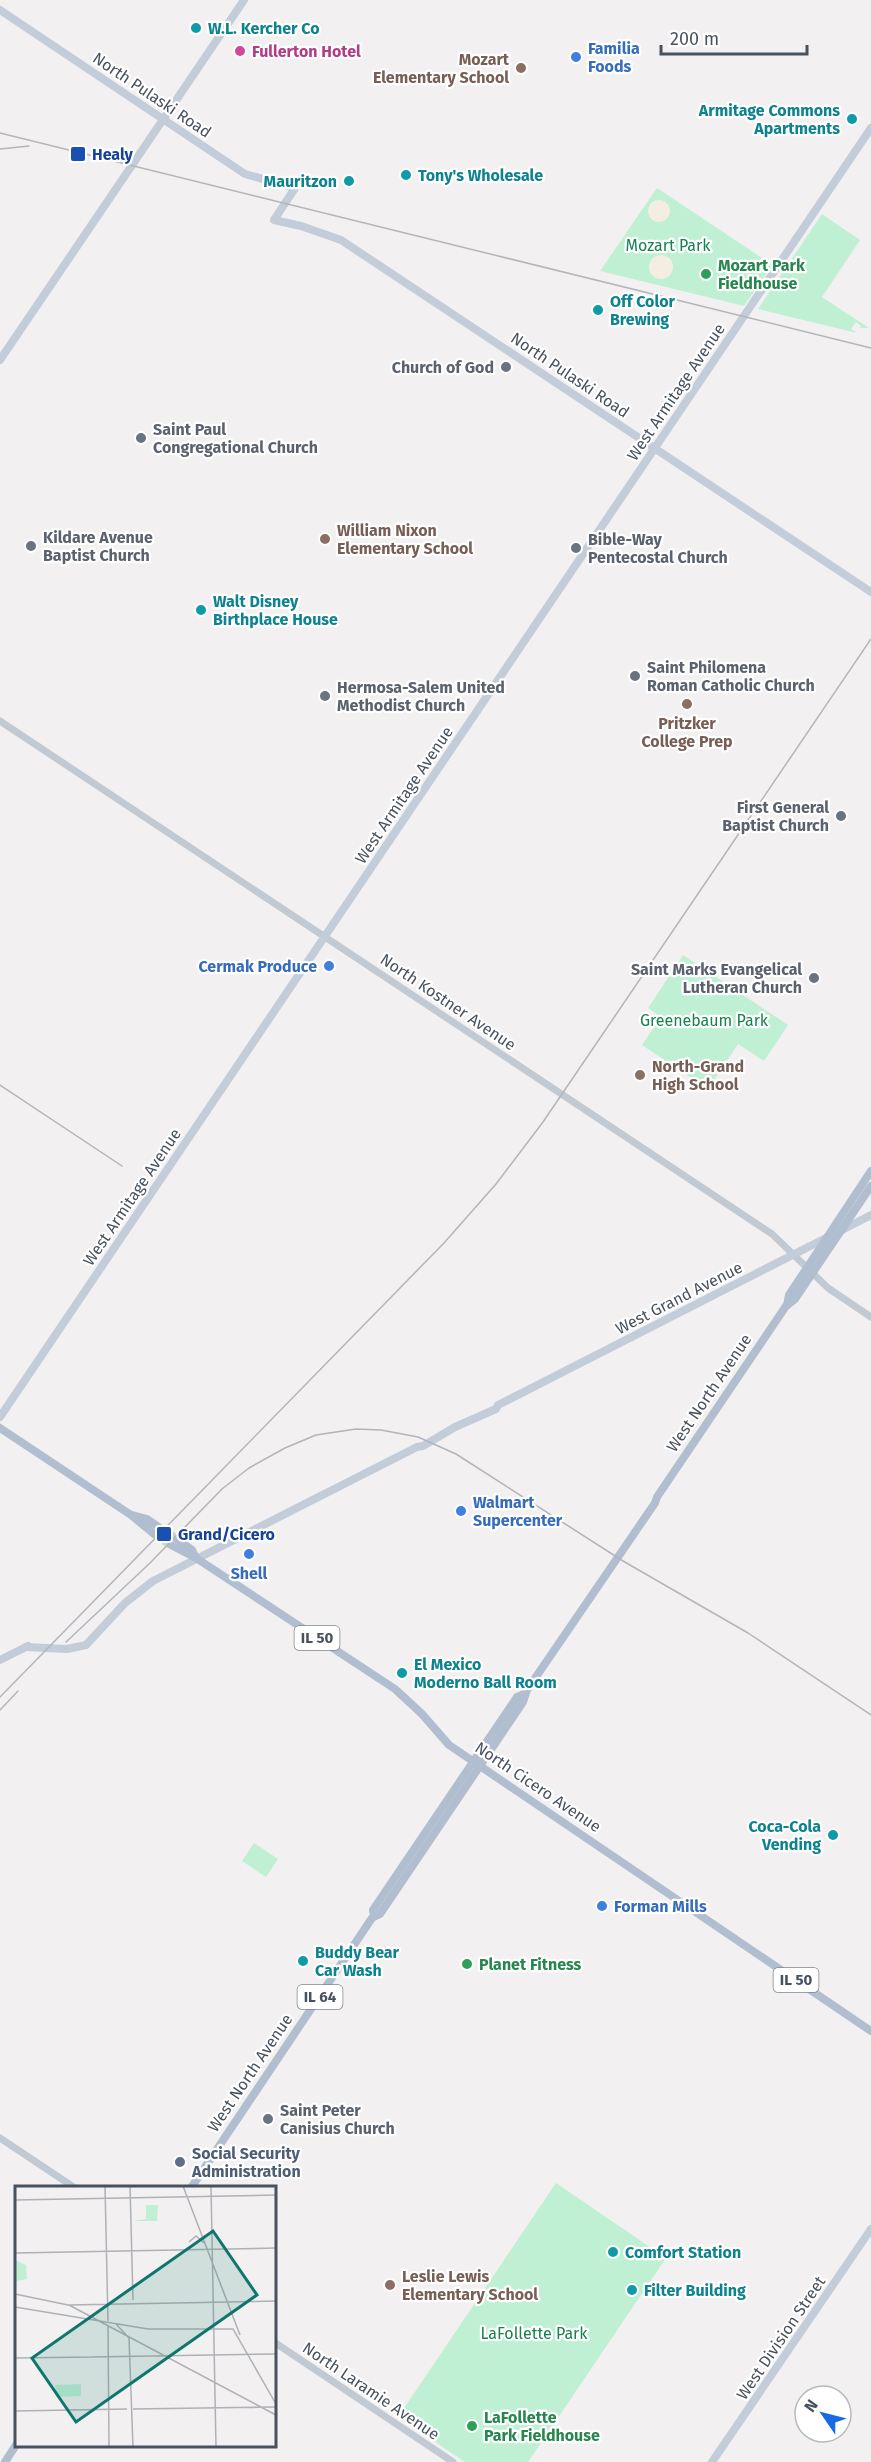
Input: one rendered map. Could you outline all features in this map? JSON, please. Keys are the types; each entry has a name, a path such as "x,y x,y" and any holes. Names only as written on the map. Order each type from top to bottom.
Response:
{"main road":[{"path":"0,360 244,0"},
{"name":"North Pulaski Road","path":"0,10 245,174 295,188 274,220 301,226 341,240 871,592"},
{"name":"West Armitage Avenue","path":"0,1417 871,128"},
{"name":"West North Avenue","path":"809,1271 826,1238 871,1171"},
{"name":"West North Avenue","path":"192,2186 374,1916 373,1910 476,1764 517,1697 524,1694 590,1597 591,1590 651,1500 657,1497 787,1305 789,1295 842,1230 871,1186"},
{"name":"West Grand Avenue","path":"0,1660 35,1643 86,1645 135,1594 153,1581 417,1447 420,1442 433,1435 438,1436 475,1417 477,1413 498,1405 871,1215"},
{"path":"0,1428 131,1515 147,1520 157,1531"},
{"name":"North Cicero Avenue","path":"174,1542 192,1550 196,1558 395,1689 422,1714 449,1745 476,1764 871,2031"},
{"name":"West Division Street","path":"712,2462 871,2229"},
{"path":"5,2462 15,2447"}],"street":[{"name":"North Kostner Avenue","path":"0,721 772,1234 809,1271 871,1317"},
{"path":"0,2138 73,2186"},
{"name":"North Laramie Avenue","path":"276,2343 453,2462"}],"green space":[{"name":"Mozart Park","path":"657,188 771,264 744,306 600,271"},
{"path":"822,214 860,240 822,297 869,328 860,328 861,326 856,322 851,329 857,333 758,309"},
{"name":"Greenebaum Park","path":"683,955 788,1025 764,1061 738,1044 708,1089 642,1045 661,1017 648,1008"},
{"path":"254,1843 278,1859 266,1877 242,1861"},
{"name":"LaFollette Park","path":"556,2183 666,2258 528,2462 465,2462 398,2417"}],"sand":[{"path":"659,200 667,203 670,211 667,219 659,222 651,219 648,211 651,203"},
{"path":"661,255 669,259 673,267 669,275 661,279 653,275 649,267 653,259"}],"tunnel":[{"path":"160,1528 177,1539"},
{"path":"154,1534 171,1545"}],"railway":[{"path":"0,133 871,348"},
{"path":"0,149 29,146"},
{"path":"0,1697 444,1243 496,1184 543,1122 871,639"},
{"path":"0,1085 122,1166"},
{"path":"66,1642 150,1563 222,1489 249,1468 285,1448 316,1435 356,1429 381,1430 418,1437 456,1454 623,1561 748,1633 871,1715"},
{"path":"0,1710 18,1691"}],"place":[{"name":"W.L. Kercher Co","path":"196,28"},
{"name":"Fullerton Hotel","path":"240,51"},
{"name":"Familia Foods","path":"576,57"},
{"name":"Mozart Elementary School","path":"521,68"},
{"name":"Armitage Commons Apartments","path":"852,119"},
{"name":"Healy","path":"78,154"},
{"name":"Tony's Wholesale","path":"406,175"},
{"name":"Mauritzon","path":"349,181"},
{"name":"Mozart Park Fieldhouse","path":"706,274"},
{"name":"Off Color Brewing","path":"598,310"},
{"name":"Church of God","path":"506,367"},
{"name":"Saint Paul Congregational Church","path":"141,438"},
{"name":"William Nixon Elementary School","path":"325,539"},
{"name":"Kildare Avenue Baptist Church","path":"31,546"},
{"name":"Bible-Way Pentecostal Church","path":"576,548"},
{"name":"Walt Disney Birthplace House","path":"201,610"},
{"name":"Saint Philomena Roman Catholic Church","path":"635,676"},
{"name":"Hermosa-Salem United Methodist Church","path":"325,696"},
{"name":"Pritzker College Prep","path":"687,704"},
{"name":"First General Baptist Church","path":"841,816"},
{"name":"Cermak Produce","path":"329,966"},
{"name":"Saint Marks Evangelical Lutheran Church","path":"814,978"},
{"name":"North-Grand High School","path":"640,1075"},
{"name":"Walmart Supercenter","path":"461,1511"},
{"name":"Grand/Cicero","path":"164,1534"},
{"name":"Shell","path":"249,1554"},
{"name":"El Mexico Moderno Ball Room","path":"402,1673"},
{"name":"Coca-Cola Vending","path":"833,1835"},
{"name":"Forman Mills","path":"602,1906"},
{"name":"Buddy Bear Car Wash","path":"303,1961"},
{"name":"Planet Fitness","path":"467,1964"},
{"name":"Saint Peter Canisius Church","path":"268,2119"},
{"name":"Social Security Administration","path":"180,2162"},
{"name":"Comfort Station","path":"613,2252"},
{"name":"Leslie Lewis Elementary School","path":"390,2285"},
{"name":"Filter Building","path":"632,2290"},
{"name":"LaFollette Park Fieldhouse","path":"472,2426"}]}
